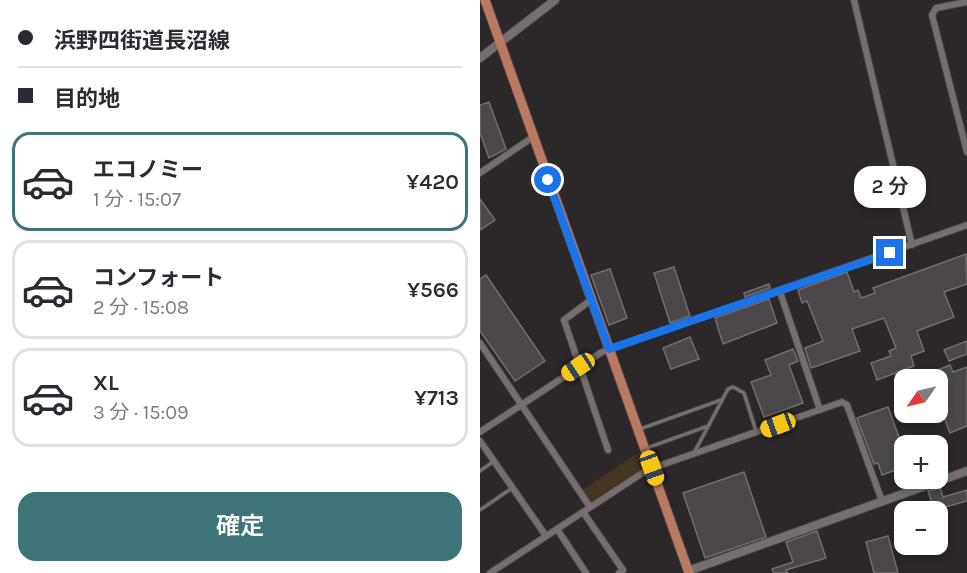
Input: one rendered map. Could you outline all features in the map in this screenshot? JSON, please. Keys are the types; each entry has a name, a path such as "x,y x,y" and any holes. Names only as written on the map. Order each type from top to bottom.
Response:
{"main road":[{"path":"485,0 688,572"}],"street":[{"path":"480,58 555,0"},
{"path":"854,0 912,245"},
{"path":"967,2 936,8 932,15 967,152"},
{"path":"480,173 533,137"},
{"path":"480,432 609,349 780,292 967,225"},
{"path":"780,292 820,410"},
{"path":"591,300 564,320 578,367 608,450"},
{"path":"480,343 590,507"},
{"path":"490,573 652,468 842,402 847,405 882,501"},
{"path":"480,441 546,536"},
{"path":"688,572 967,471"},
{"path":"583,512 623,570 619,573"},
{"path":"557,529 586,573"}],"lane":[{"path":"692,456 730,387 742,391 757,433"},
{"path":"638,430 723,400"},
{"path":"645,449 709,426"},
{"path":"480,471 494,461"},
{"path":"480,510 512,488"}],"shaded area":[{"path":"642,450 647,466 591,503 582,490"}],"building":[{"path":"489,102 506,149 489,158 480,133 480,105"},
{"path":"480,199 495,220 480,230"},
{"path":"966,254 967,284 944,292 954,317 917,331 924,351 911,356 914,366 894,369 894,374 877,380 871,363 891,356 889,351 896,348 884,318 852,329 860,351 811,368 805,348 823,341 807,301 802,303 798,290 847,272 854,292 858,290 861,298 875,293 873,288"},
{"path":"674,267 690,316 670,323 654,273"},
{"path":"610,269 627,318 609,325 591,275"},
{"path":"486,275 545,361 515,381 480,331 480,279"},
{"path":"769,284 770,288 745,297 744,293"},
{"path":"769,299 777,323 723,344 715,318"},
{"path":"690,337 699,359 671,369 663,348"},
{"path":"967,341 967,354 949,361 944,350"},
{"path":"793,349 798,361 789,365 803,403 764,417 751,382 771,375 765,360"},
{"path":"950,365 953,372 967,367 967,426 950,433 946,423 948,369 940,369"},
{"path":"888,407 898,435 894,435 894,471 882,475 878,463 874,464 857,418"},
{"path":"744,472 766,537 705,558 683,493"},
{"path":"941,489 943,497 967,490 967,501 948,506 948,501 931,501 928,491"},
{"path":"817,531 826,558 786,570 788,573 774,573 772,569 793,562 786,542"},
{"path":"888,536 898,573 874,573 866,542"}],"route":[{"path":"548,180 609,349 890,253"}]}
